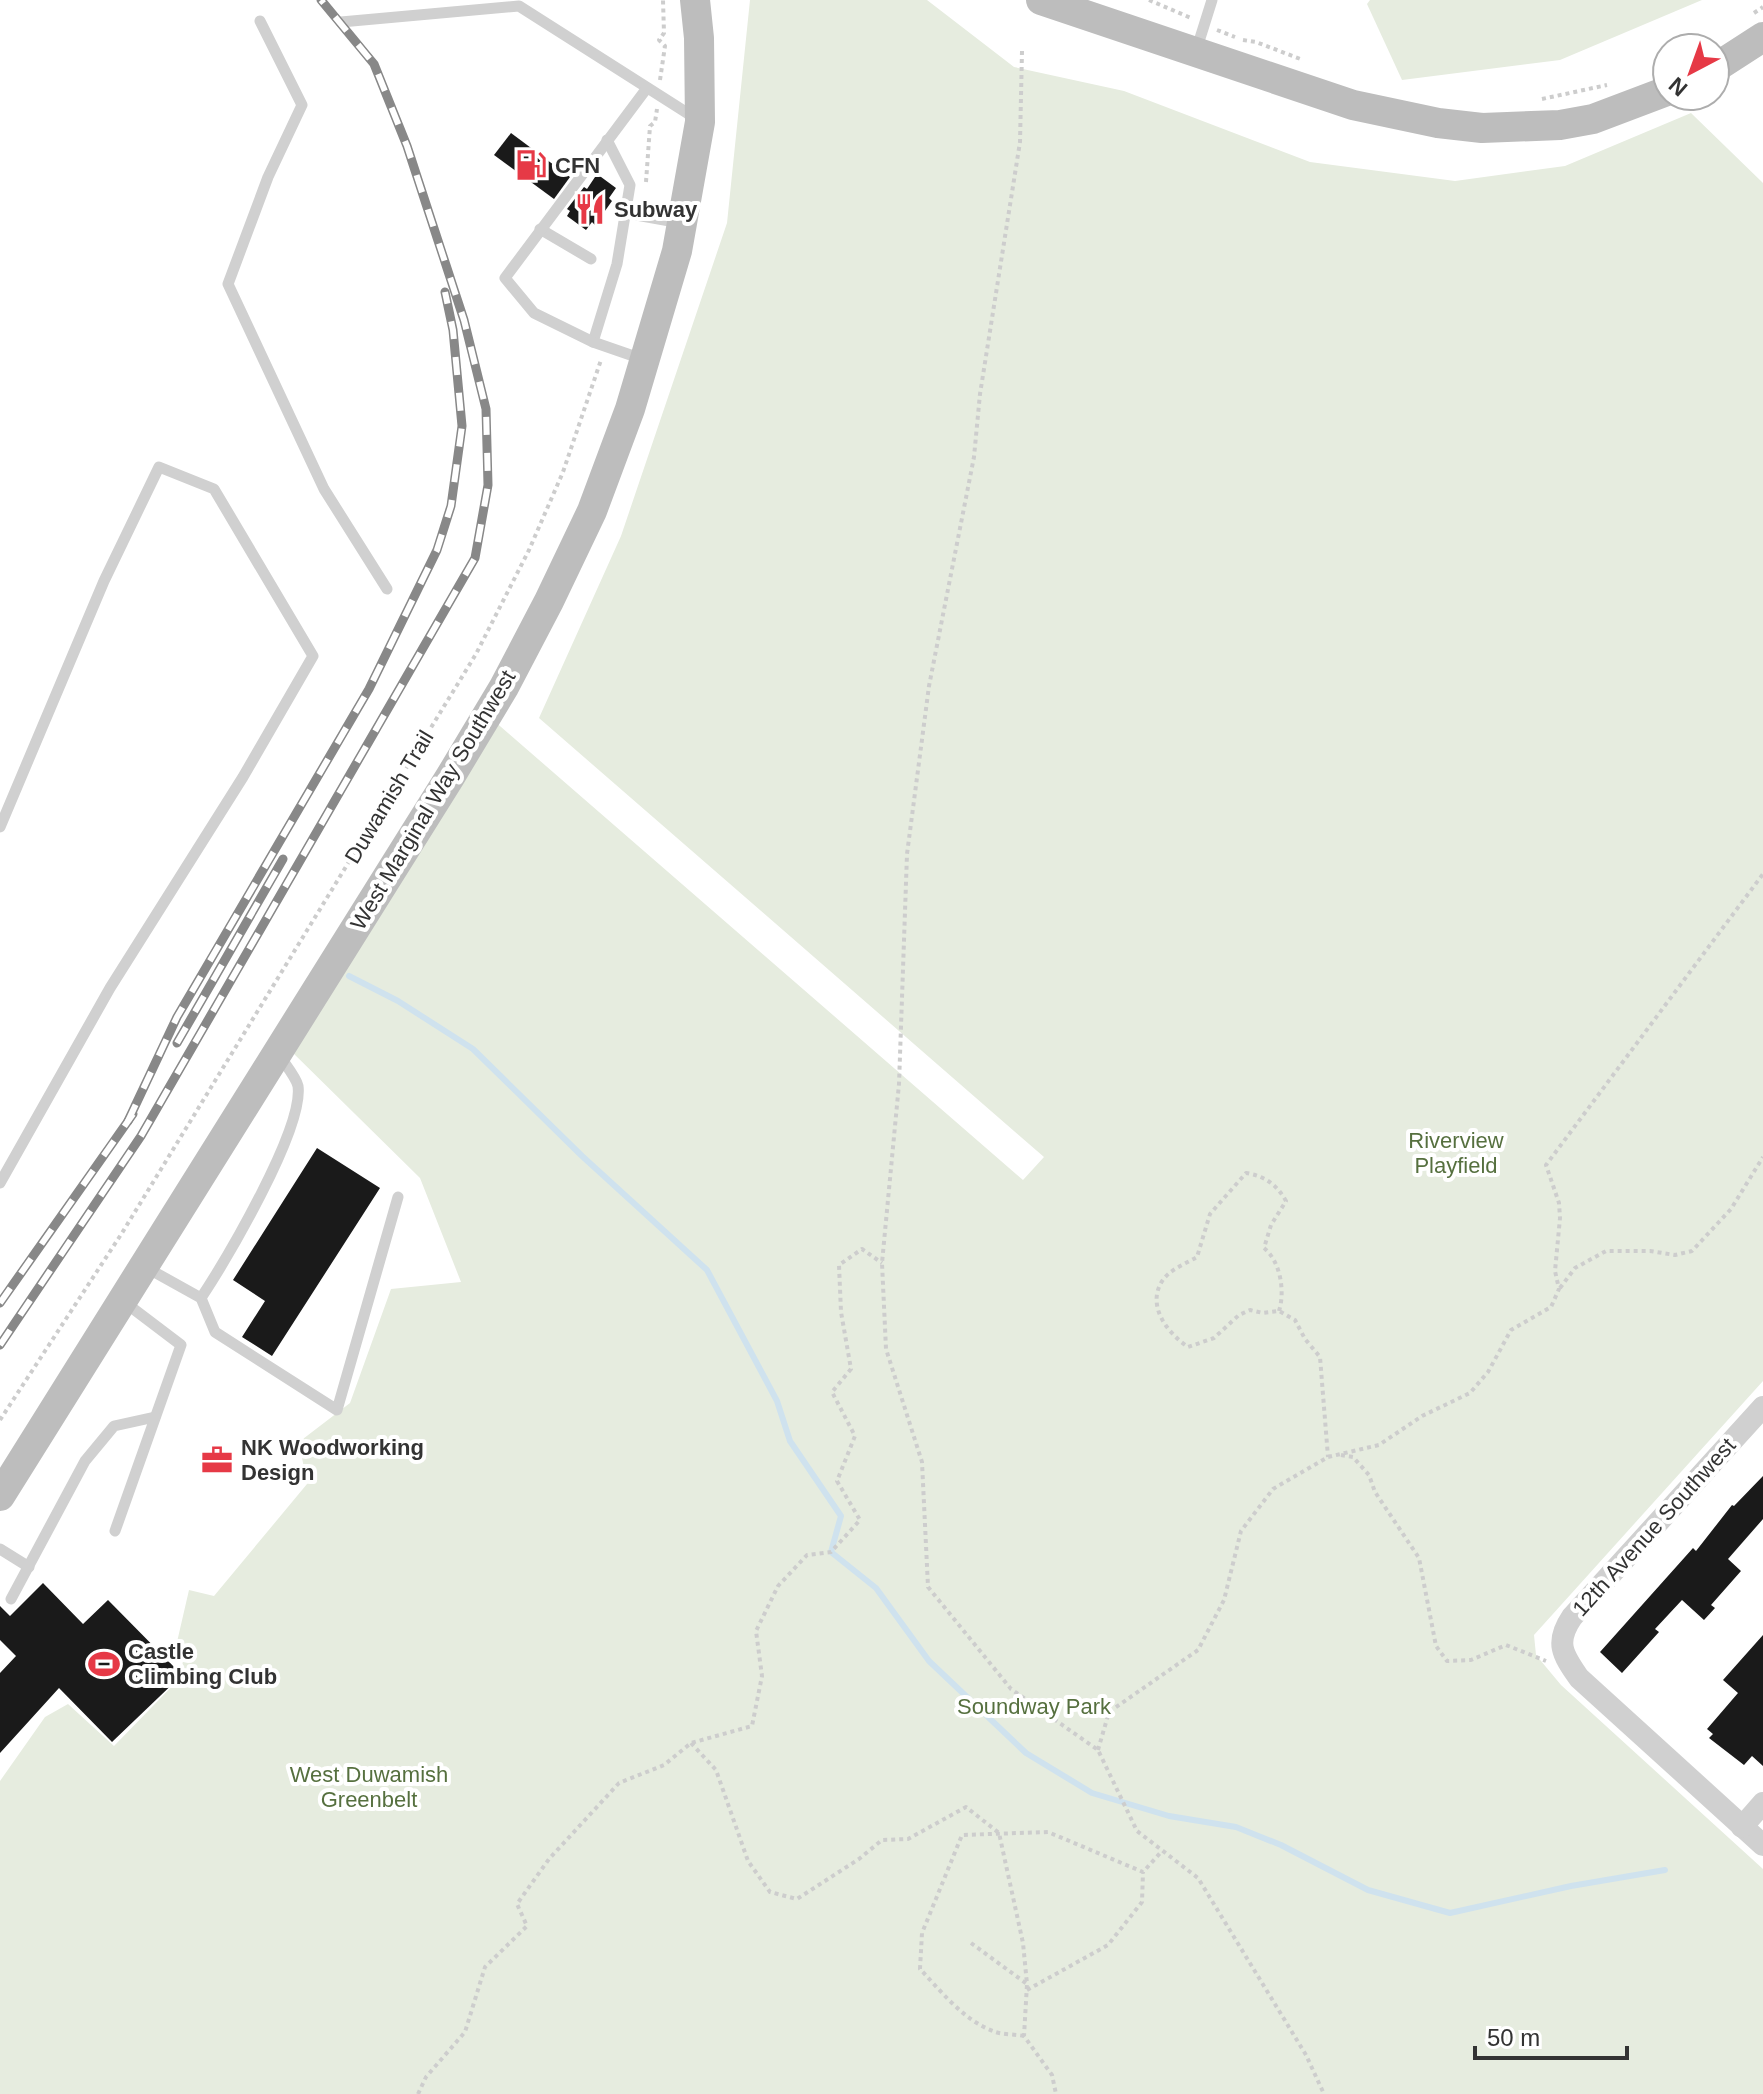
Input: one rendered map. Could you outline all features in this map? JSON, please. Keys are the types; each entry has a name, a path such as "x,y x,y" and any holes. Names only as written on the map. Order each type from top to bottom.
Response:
{"main road":[{"name":"West Marginal Way Southwest","path":"0,1496 504,687 592,511 630,409 677,251 700,122 699,38 695,0"},
{"name":"West Marginal Way Southwest","path":"699,38 707,0"},
{"path":"1041,0 1200,38 1353,105 1438,123 1482,128 1560,125 1593,119 1651,97"},
{"path":"1731,58 1763,37"}],"street":[{"name":"12th Avenue Southwest","path":"1565,1655 1561,1638 1572,1617 1763,1407"},
{"path":"1565,1655 1579,1678 1596,1696 1763,1845"},
{"path":"1742,1827 1763,1803"}],"lane":[{"path":"1200,38 1212,0"},
{"path":"341,22 497,4 519,6 700,122"},
{"path":"260,21 302,105 268,177 228,284 324,489 387,589"},
{"path":"645,360 593,342 534,313 505,278 647,88"},
{"path":"593,342 617,264 630,185 607,140"},
{"path":"625,213 682,223"},
{"path":"540,229 591,259"},
{"path":"0,827 104,581 159,467 214,489 313,656 243,777 110,988 0,1183"},
{"path":"201,1298 276,1164 294,1116 298,1085 278,1053"},
{"path":"143,1265 201,1298 215,1332 337,1410 398,1197"},
{"path":"115,1531 181,1345 123,1301"},
{"path":"11,1599 85,1461 114,1426 155,1417"},
{"path":"0,1549 29,1567"}],"path":[{"path":"663,0 664,33 659,40 665,46"},
{"path":"1149,0 1200,38 1310,62"},
{"path":"1022,51 1020,142 980,394 974,457 929,686 907,854 899,1084 882,1263 886,1349 922,1462 928,1587 1011,1689 1098,1750 1137,1831 1198,1878 1306,2055 1324,2094"},
{"path":"1530,100 1614,83"},
{"path":"642,216 650,126 655,122"},
{"name":"Duwamish Trail","path":"0,1420 122,1233 476,654 520,570 552,498 582,420 605,347"},
{"path":"1559,1289 1555,1271 1559,1203 1546,1165 1763,874"},
{"path":"1098,1750 1109,1712 1198,1650 1224,1600 1241,1531 1273,1489 1328,1457 1379,1445 1422,1416 1470,1393 1488,1372 1511,1330 1551,1307 1559,1289 1575,1268 1606,1251 1650,1251 1675,1255 1692,1251 1731,1209 1763,1157"},
{"path":"1279,1311 1283,1296 1274,1256 1264,1248 1271,1225 1286,1201 1261,1175 1246,1173 1210,1214 1197,1257 1173,1270 1161,1283 1157,1305 1170,1334 1188,1347 1214,1338 1239,1315 1250,1310 1263,1313 1279,1311 1295,1320 1320,1357 1328,1457"},
{"path":"418,2094 426,2077 465,2032 485,1967 527,1926 517,1904 549,1859 619,1783 664,1765 691,1743 752,1726 762,1676 756,1631 778,1586 807,1555 831,1552 860,1520 837,1481 855,1436 832,1392 851,1369 841,1312 839,1265 862,1249 882,1263"},
{"path":"1336,1455 1353,1457 1369,1475 1375,1492 1419,1558 1436,1646 1447,1661 1471,1660 1506,1645 1545,1660 1553,1667 1565,1655"},
{"path":"691,1743 716,1770 748,1861 770,1892 797,1899 859,1859 882,1840 908,1839 966,1807 999,1833 1023,1943 1027,1987 1024,2036 1052,2075 1056,2094"},
{"path":"1024,2036 994,2032 975,2020 957,2007 920,1969 922,1933 962,1835 1048,1832 1143,1872"},
{"path":"1027,1987 1108,1945 1142,1902 1143,1872 1162,1851"},
{"path":"971,1943 1027,1987"}],"green space":[{"path":"750,0 927,0 1014,67 1124,91 1310,162 1455,181 1565,166 1691,113 1763,183 1763,1381 1534,1635 1536,1655 1561,1685 1763,1869 1763,2094 0,2094 0,1781 45,1717 68,1704 114,1746 185,1673 177,1642 189,1590 214,1596 307,1484 299,1442 350,1403 391,1289 461,1282 420,1178 289,1049 493,720 1023,1180 1044,1157 539,718 621,536 727,223"},
{"path":"1370,0 1702,0 1560,60 1402,80 1367,4"}],"building":[{"name":"CFN","path":"511,133 570,177 554,199 494,155"},
{"name":"Subway","path":"597,174 616,188 609,198 612,201 595,225 592,222 586,230 567,216 570,211 567,209"},
{"path":"317,1148 380,1188 272,1356 242,1337 265,1301 233,1280"},
{"path":"1763,1476 1763,1519 1728,1559 1741,1571 1711,1605 1715,1608 1704,1620 1682,1600 1655,1629 1659,1632 1622,1673 1600,1652 1693,1548 1696,1551 1732,1505"},
{"name":"Castle Climbing Club","path":"43,1583 83,1624 108,1600 182,1675 112,1742 59,1688 0,1753 0,1673 16,1656 0,1640 0,1606 10,1616"},
{"path":"1763,1635 1763,1766 1752,1756 1744,1765 1709,1738 1713,1734 1707,1729 1738,1693 1723,1680"}],"waterway":[{"path":"349,976 398,1001 473,1049 582,1156 707,1270 777,1401 790,1441 841,1516 831,1552 876,1588 929,1661 1026,1753 1092,1793 1169,1816 1236,1827 1281,1845 1368,1890 1450,1913 1571,1886 1665,1870"}],"railway":[{"path":"0,1345 141,1136 475,558 488,485 486,409 464,320 407,146 374,64 321,0"},
{"path":"128,1121 177,1017 369,689 437,550 451,506 462,426 453,330 445,292"},
{"path":"177,1043 283,859"},
{"path":"0,1303 133,1114"}],"place":[{"name":"CFN","path":"531,165"},
{"name":"Subway","path":"590,209"},
{"name":"NK Woodworking Design","path":"217,1460"},
{"name":"Castle Climbing Club","path":"104,1664"}],"park label":[{"name":"Riverview Playfield","path":"1456,1152"},
{"name":"Soundway Park","path":"1034,1706"},
{"name":"West Duwamish Greenbelt","path":"369,1786"}]}
